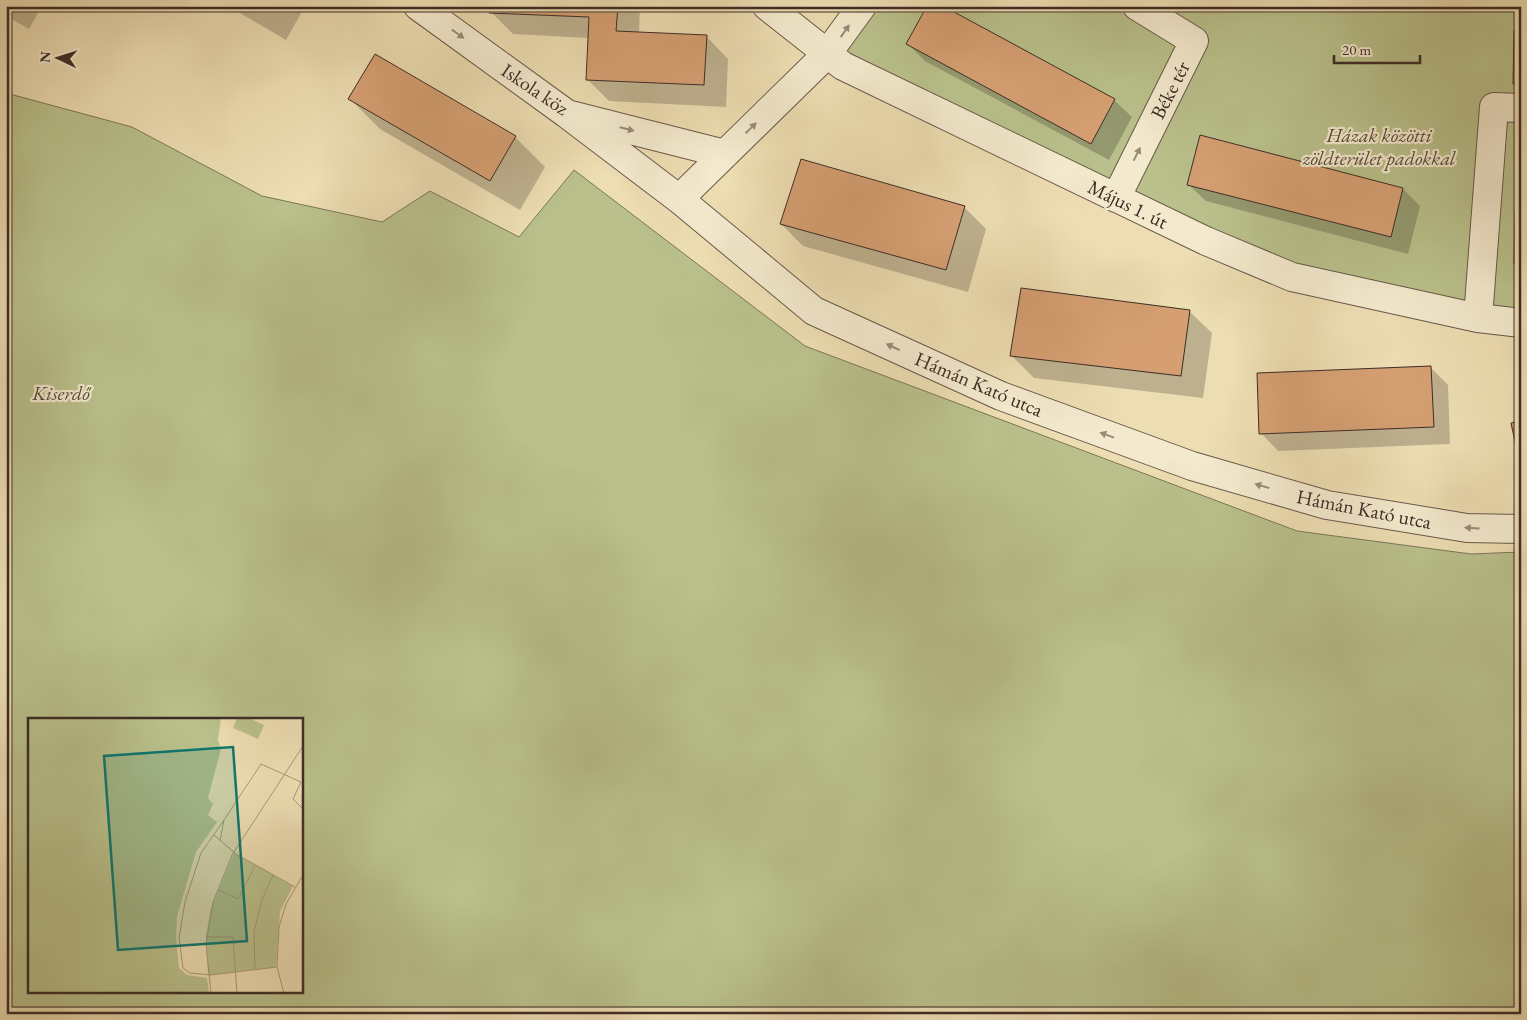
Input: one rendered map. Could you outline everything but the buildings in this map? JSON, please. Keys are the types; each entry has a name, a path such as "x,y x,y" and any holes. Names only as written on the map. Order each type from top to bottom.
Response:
{"street":[{"name":"Iskola köz","path":"418,6 567,114 725,154"},
{"name":"Május 1. út","path":"767,6 843,66 1206,242 1292,276 1478,318 1521,322"},
{"path":"679,199 827,54 862,6"},
{"name":"Béke tér","path":"1116,198 1194,41 1137,6"},
{"path":"1478,318 1494,107 1521,108"},
{"name":"Hámán Kató utca","path":"567,114 679,199 814,311 1001,396 1192,466 1328,505 1467,528 1521,529"}],"green space":[{"name":"Házak közötti zöldterület padokkal","path":"862,6 1521,6 1521,316 1251,259 827,54"},
{"name":"Kiserdő","path":"6,93 132,127 262,196 382,222 430,191 519,237 574,170 805,346 1297,531 1471,554 1521,552 1521,1014 6,1014"}]}
